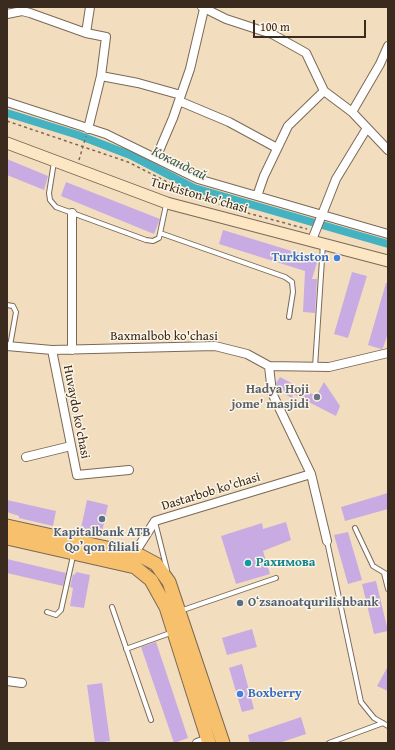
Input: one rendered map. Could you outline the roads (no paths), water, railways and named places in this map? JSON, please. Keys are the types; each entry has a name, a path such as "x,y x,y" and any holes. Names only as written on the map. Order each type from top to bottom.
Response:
{"main road":[{"name":"Turkiston ko'chasi","path":"7,143 54,162 167,203 315,236 388,262"},
{"path":"7,526 134,554 156,564 170,582 178,611 223,743"},
{"path":"7,538 135,567 151,580 166,607 205,742"}],"street":[{"path":"86,33 90,7"},
{"path":"156,158 190,69 203,8 226,19 272,34 306,53 324,91 352,112 388,150"},
{"path":"7,14 22,11 86,33 106,37 101,76 88,129"},
{"path":"352,112 388,46"},
{"path":"101,76 138,83 180,98 277,148"},
{"path":"257,196 288,126 324,91"},
{"path":"7,102 106,134 198,179 388,234"},
{"path":"315,236 336,179 367,128"},
{"name":"Huvaydo ko'chasi","path":"72,213 72,350"},
{"name":"Baxmalbob ko'chasi","path":"8,346 52,350 72,350 215,346 247,354 269,366 315,367 329,367 388,353"},
{"name":"Huvaydo ko'chasi","path":"52,350 77,475 129,470"},
{"path":"269,366 272,392 310,474 327,541"},
{"path":"26,457 71,446"},
{"name":"Dastarbob ko'chasi","path":"134,554 155,521 310,474"},
{"path":"7,681 22,683"}],"lane":[{"path":"54,162 49,193 50,200 56,207 146,240 153,241 159,238 167,203"},
{"path":"160,233 285,277 292,282 293,287 289,317"},
{"path":"315,236 315,367"},
{"path":"7,304 13,306 16,312 8,346"},
{"path":"155,521 170,582"},
{"path":"355,528 373,566 386,574 388,589"},
{"path":"327,541 361,702 374,718 388,726"},
{"path":"47,612 56,615 61,610 74,553"},
{"path":"178,611 276,578"},
{"path":"112,607 151,720"},
{"path":"126,649 174,632"},
{"path":"329,743 383,723"}],"waterway":[{"name":"Кокандсай","path":"7,113 78,135 130,155 194,188 388,244"}],"place":[{"name":"Turkiston","path":"337,258"},
{"name":"Hadya Hoji jome' masjidi","path":"317,397"},
{"name":"Kapitalbank ATB Qo’qon filiali","path":"102,519"},
{"name":"Рахимова","path":"248,563"},
{"name":"Oʻzsanoatqurilishbank","path":"240,603"},
{"name":"Boxberry","path":"240,694"}]}
